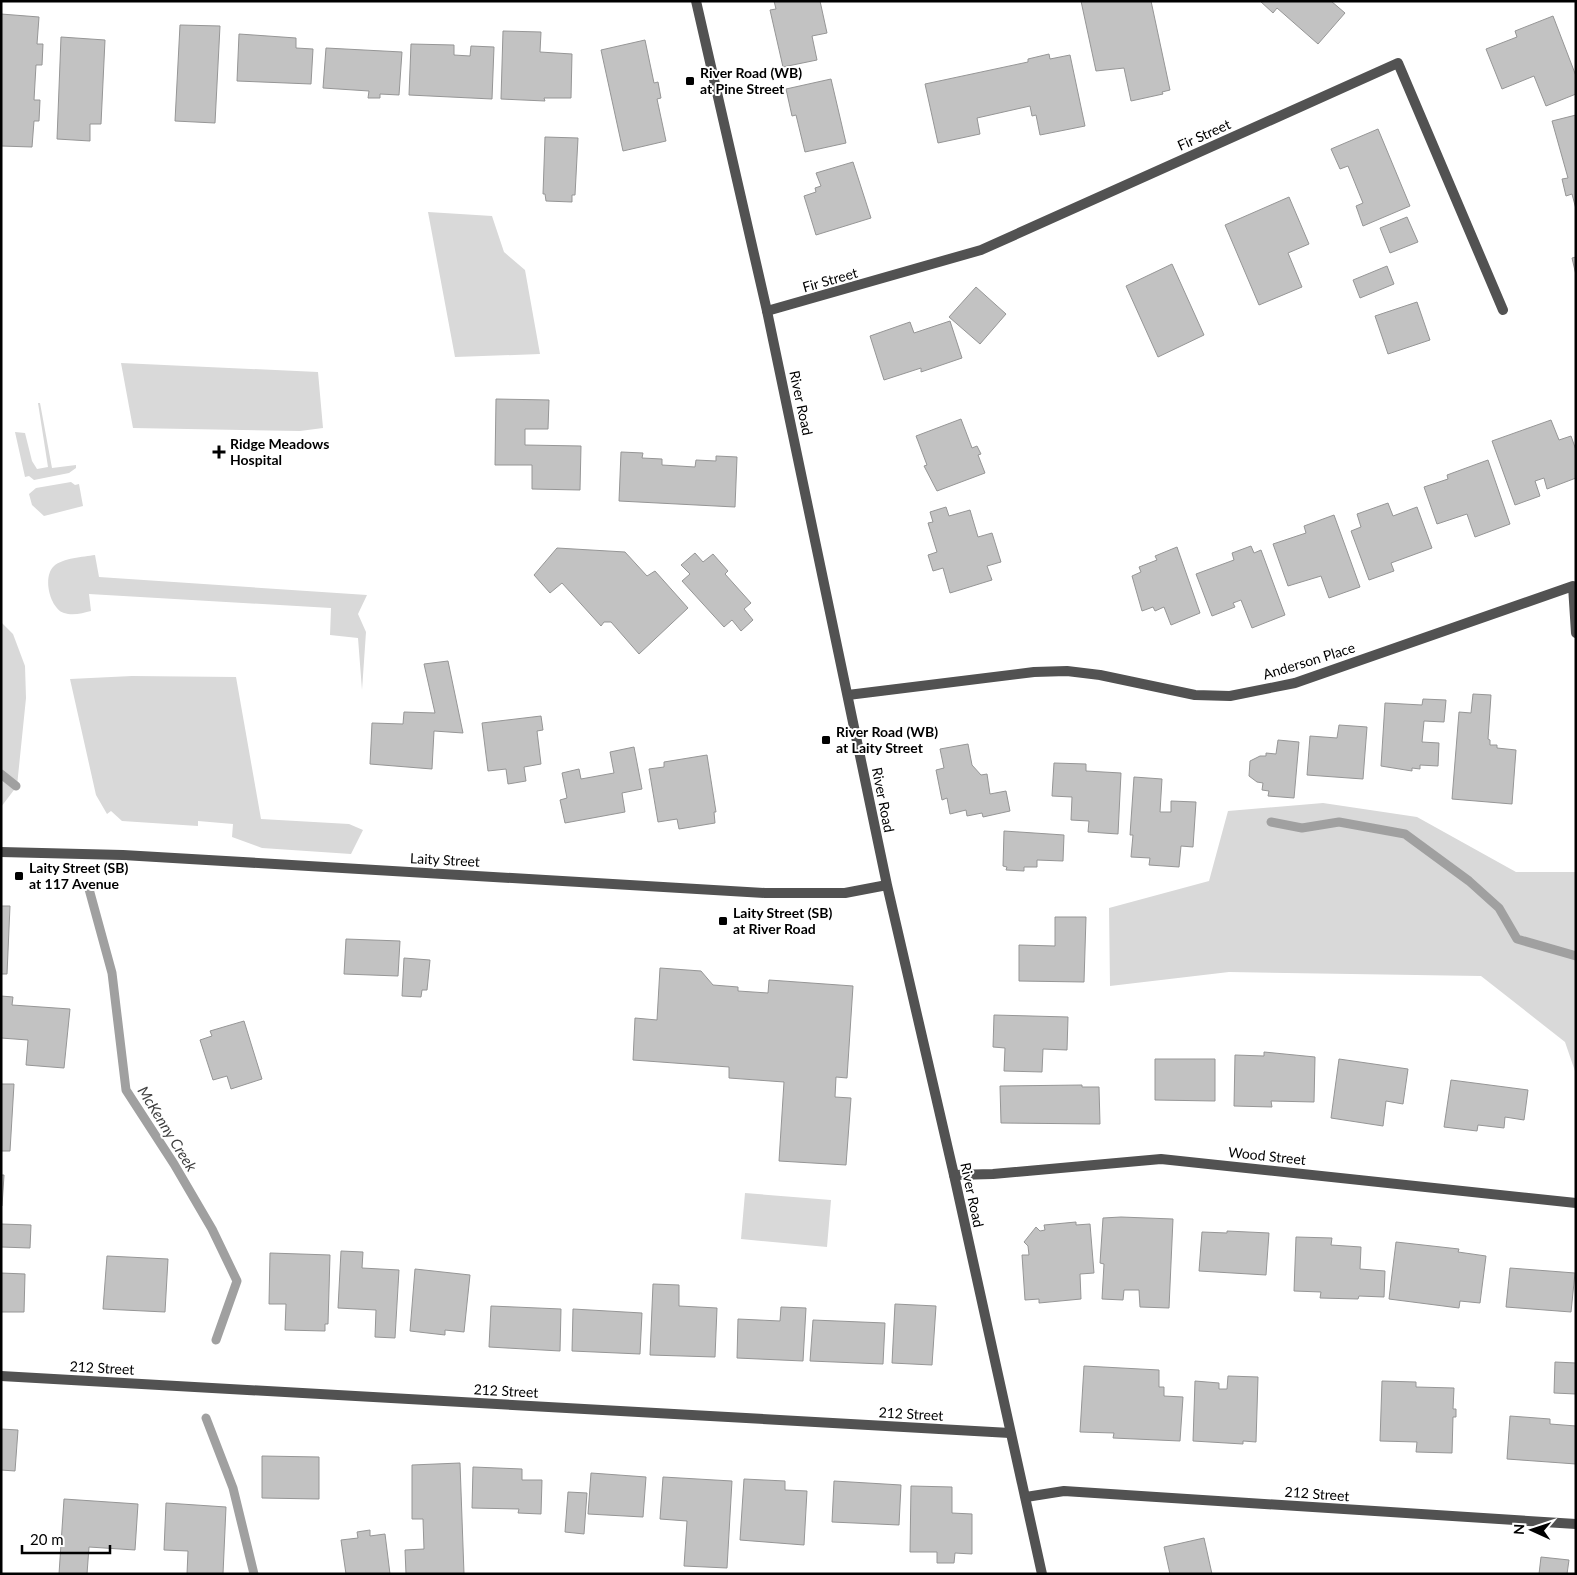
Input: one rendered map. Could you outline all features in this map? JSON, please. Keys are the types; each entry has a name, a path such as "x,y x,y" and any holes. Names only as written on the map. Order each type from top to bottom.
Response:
{"street":[{"name":"River Road","path":"696,1 767,311 887,885 954,1175 1042,1574"},
{"name":"Fir Street","path":"767,311 981,250 1398,63 1503,310"},
{"name":"Anderson Place","path":"848,695 1034,672 1067,671 1100,675 1195,695 1230,696 1295,683 1573,586 1576,633"},
{"name":"Laity Street","path":"1,852 123,855 765,893 845,893 887,885"},
{"name":"Wood Street","path":"954,1175 994,1174 1161,1159 1576,1203"},
{"name":"212 Street","path":"1,1376 1010,1433"},
{"name":"212 Street","path":"1026,1497 1064,1491 1576,1524"}],"shaded area":[{"path":"428,212 492,216 504,252 525,270 540,354 455,357"},
{"path":"121,363 318,372 323,428 300,431 133,428"},
{"path":"38,403 40,403 52,468 76,465 76,468 69,473 34,480 29,476 25,477 15,432 25,433 32,461 37,469 48,467"},
{"path":"71,482 75,485 79,484 83,506 44,516 32,505 29,494 36,488"},
{"path":"95,555 99,577 367,595 358,614 366,632 362,690 358,638 330,635 331,608 89,594 91,611 74,614 64,613 55,605 49,592 50,571 54,566 63,561"},
{"path":"1,622 13,634 25,666 26,698 17,786 1,807"},
{"path":"132,676 236,677 261,819 349,824 363,830 351,854 262,848 232,837 233,824 198,821 198,826 122,821 111,811 107,814 96,795 70,679"},
{"path":"1323,803 1417,817 1516,872 1576,872 1576,1074 1565,1042 1481,976 1229,972 1110,986 1109,908 1209,881 1228,811"},
{"path":"745,1193 831,1200 827,1247 741,1239"}],"building":[{"path":"774,1 820,1 827,33 812,36 817,60 783,67 770,10 776,9"},
{"path":"1081,1 1151,1 1170,90 1162,92 1163,94 1131,101 1124,68 1096,71"},
{"path":"1260,1 1331,1 1345,13 1318,44 1277,8 1273,13"},
{"path":"1,14 39,17 37,44 43,44 42,65 36,65 34,100 40,100 39,121 34,121 32,147 1,146"},
{"path":"1553,16 1576,76 1576,94 1546,106 1534,76 1502,89 1486,49 1517,37 1515,31"},
{"path":"180,25 220,26 215,123 175,121"},
{"path":"503,31 541,32 540,52 572,54 571,98 544,98 545,101 501,99"},
{"path":"239,34 296,38 296,48 313,49 311,84 237,81"},
{"path":"61,37 105,40 101,124 90,124 90,141 57,139"},
{"path":"645,40 654,83 658,82 661,98 657,99 666,141 623,151 601,50"},
{"path":"411,44 454,45 454,55 470,56 471,46 494,47 492,99 409,95"},
{"path":"326,48 402,52 399,95 380,94 380,98 368,98 369,91 323,88"},
{"path":"1049,54 1050,59 1070,55 1085,126 1040,135 1036,115 1032,116 1030,106 977,118 980,134 938,143 925,84 1028,62 1028,59"},
{"path":"831,79 846,143 805,152 796,115 792,116 786,89"},
{"path":"1576,115 1576,209 1572,194 1566,196 1562,179 1568,178 1552,121"},
{"path":"1378,129 1410,206 1363,226 1356,206 1363,203 1348,166 1340,169 1331,149"},
{"path":"545,137 578,138 575,195 572,195 572,202 546,201 545,194 543,194"},
{"path":"853,162 871,218 816,235 804,196 816,192 815,188 821,186 816,173"},
{"path":"1289,197 1309,244 1288,253 1302,287 1259,305 1225,225"},
{"path":"1407,217 1418,242 1390,253 1380,228"},
{"path":"1576,257 1576,275 1572,258"},
{"path":"1172,264 1204,335 1158,357 1126,286"},
{"path":"1387,266 1394,284 1360,298 1353,280"},
{"path":"976,287 1006,314 980,344 949,317"},
{"path":"1417,302 1430,340 1388,354 1375,316"},
{"path":"950,321 962,358 921,372 921,368 884,380 870,336 910,322 914,333"},
{"path":"496,399 549,400 548,429 525,429 525,445 581,446 580,490 532,489 532,465 495,465"},
{"path":"961,419 972,448 977,446 981,454 978,455 985,473 937,491 924,466 927,465 916,436"},
{"path":"1551,420 1559,440 1571,436 1576,450 1576,478 1547,489 1544,478 1535,481 1540,496 1515,505 1492,441"},
{"path":"621,452 643,453 642,458 662,459 662,465 695,467 696,460 716,461 716,456 737,457 735,507 619,501"},
{"path":"1488,460 1510,524 1475,537 1467,514 1437,524 1424,487 1448,479 1447,475"},
{"path":"1388,503 1393,516 1417,507 1432,548 1391,563 1394,571 1369,580 1351,531 1361,527 1357,514"},
{"path":"946,507 949,516 970,510 978,537 992,533 1001,562 987,566 992,580 950,593 943,568 933,571 928,555 937,552 928,523 933,522 930,512"},
{"path":"1334,515 1360,587 1329,598 1321,576 1288,586 1273,544 1306,533 1304,526"},
{"path":"1251,546 1254,553 1261,550 1285,615 1252,628 1241,600 1233,603 1235,607 1212,616 1196,574 1234,560 1232,553"},
{"path":"1177,547 1200,613 1171,625 1164,607 1155,611 1153,607 1142,611 1132,576 1141,572 1139,567 1157,560 1155,556"},
{"path":"557,548 625,552 647,576 655,571 688,608 639,654 611,622 604,622 601,626 562,583 550,593 534,575"},
{"path":"695,553 703,562 713,554 728,571 725,574 751,603 744,609 753,620 741,631 732,620 724,627 682,581 690,574 681,565"},
{"path":"448,661 463,733 434,731 432,769 370,764 372,723 403,724 404,712 435,713 424,664"},
{"path":"1473,694 1491,695 1488,739 1490,740 1490,745 1497,745 1497,748 1516,750 1512,804 1452,799 1459,712 1471,713"},
{"path":"1423,699 1446,700 1444,722 1424,721 1422,742 1439,743 1438,766 1420,765 1420,769 1412,768 1412,771 1381,766 1385,703 1422,705"},
{"path":"541,716 543,730 537,731 541,764 524,767 526,781 508,784 506,769 488,771 482,723"},
{"path":"1339,725 1367,727 1363,779 1307,775 1310,736 1337,738"},
{"path":"1278,740 1299,742 1294,798 1268,796 1269,791 1262,790 1263,783 1257,782 1249,776 1250,761 1260,756 1266,756 1266,753 1276,754"},
{"path":"968,744 972,765 981,775 987,774 990,794 1006,791 1010,811 983,817 982,813 967,816 966,810 950,814 947,798 942,800 936,770 944,768 940,749"},
{"path":"634,747 642,789 622,793 625,812 565,823 560,800 567,798 562,773 579,769 581,779 614,773 610,752"},
{"path":"707,755 716,812 714,812 715,823 679,829 677,819 658,822 649,769 664,767 664,762"},
{"path":"1054,763 1086,764 1086,771 1121,773 1118,834 1088,832 1089,821 1071,820 1072,797 1052,796"},
{"path":"1134,777 1162,779 1160,812 1171,812 1171,801 1196,802 1193,847 1181,846 1179,867 1149,865 1150,858 1131,857 1133,835 1130,835"},
{"path":"1004,831 1064,835 1063,861 1037,860 1037,867 1024,867 1024,871 1006,870 1007,867 1003,866"},
{"path":"1,906 10,906 7,974 1,974"},
{"path":"1055,917 1086,917 1084,982 1019,981 1019,945 1055,946"},
{"path":"346,939 400,941 398,976 344,974"},
{"path":"404,958 430,960 427,990 422,990 421,997 402,996"},
{"path":"660,968 701,971 713,985 738,987 738,991 768,993 769,980 853,986 847,1078 836,1077 835,1097 851,1098 846,1165 779,1161 784,1082 729,1078 729,1067 633,1060 635,1018 657,1020"},
{"path":"1,996 13,997 12,1005 70,1009 64,1068 26,1065 28,1040 1,1038"},
{"path":"994,1015 1068,1017 1067,1050 1043,1049 1042,1072 1004,1071 1005,1048 993,1047"},
{"path":"244,1021 262,1079 231,1089 227,1076 213,1080 200,1040 212,1036 210,1031"},
{"path":"1264,1052 1315,1057 1314,1102 1271,1101 1272,1107 1234,1106 1235,1055 1264,1056"},
{"path":"1155,1059 1215,1059 1215,1101 1155,1100"},
{"path":"1339,1059 1408,1069 1403,1104 1386,1101 1383,1126 1331,1118"},
{"path":"1451,1080 1528,1090 1524,1120 1505,1117 1504,1128 1478,1125 1477,1131 1444,1127"},
{"path":"1,1084 14,1084 10,1151 1,1151"},
{"path":"1082,1085 1082,1087 1099,1087 1100,1124 1001,1123 1000,1086"},
{"path":"1,1175 4,1175 2,1206 1,1206"},
{"path":"1103,1218 1173,1219 1169,1308 1140,1307 1139,1290 1124,1290 1123,1300 1102,1299 1104,1264 1100,1263"},
{"path":"1076,1222 1076,1225 1090,1224 1094,1273 1080,1274 1081,1299 1039,1303 1039,1299 1025,1300 1022,1255 1029,1255 1028,1246 1024,1242 1036,1227 1040,1231 1045,1230 1044,1225"},
{"path":"1,1224 31,1225 30,1248 1,1247"},
{"path":"1227,1231 1269,1233 1266,1275 1199,1271 1202,1232 1227,1233"},
{"path":"1296,1237 1332,1238 1331,1245 1361,1247 1360,1269 1385,1271 1384,1297 1359,1296 1358,1299 1320,1298 1321,1292 1294,1291"},
{"path":"1396,1242 1459,1249 1458,1252 1486,1256 1480,1303 1460,1301 1459,1308 1389,1299"},
{"path":"341,1251 363,1252 362,1268 399,1270 395,1338 375,1337 376,1310 338,1308"},
{"path":"270,1253 330,1255 328,1324 325,1324 325,1331 285,1330 286,1304 269,1304"},
{"path":"107,1256 168,1259 165,1312 103,1309"},
{"path":"1510,1268 1575,1273 1571,1312 1506,1307"},
{"path":"415,1269 470,1275 464,1332 445,1330 445,1335 410,1331"},
{"path":"1,1273 25,1274 24,1312 1,1312"},
{"path":"653,1284 679,1285 679,1306 717,1308 715,1357 650,1355"},
{"path":"895,1304 936,1306 932,1365 892,1363"},
{"path":"491,1306 561,1309 560,1351 489,1347"},
{"path":"781,1307 806,1308 803,1361 737,1358 738,1319 780,1321"},
{"path":"573,1309 642,1313 640,1354 572,1351"},
{"path":"813,1320 885,1323 883,1364 810,1361"},
{"path":"1555,1362 1576,1363 1576,1394 1554,1393"},
{"path":"1084,1366 1159,1370 1159,1387 1164,1387 1164,1396 1183,1397 1180,1441 1113,1438 1114,1433 1080,1432"},
{"path":"1228,1376 1258,1377 1256,1442 1243,1441 1243,1444 1193,1441 1195,1381 1219,1383 1219,1389 1227,1389"},
{"path":"1382,1381 1416,1382 1416,1387 1454,1388 1453,1409 1456,1409 1456,1417 1453,1417 1452,1453 1416,1452 1417,1442 1380,1441"},
{"path":"1510,1416 1550,1419 1550,1424 1576,1426 1576,1464 1507,1459"},
{"path":"1,1429 18,1430 15,1471 1,1470"},
{"path":"262,1456 319,1457 319,1499 262,1498"},
{"path":"460,1463 464,1574 406,1574 405,1550 424,1549 423,1519 412,1519 412,1465"},
{"path":"473,1467 522,1469 522,1480 542,1480 541,1514 518,1513 519,1509 472,1508"},
{"path":"591,1473 646,1477 643,1517 588,1514"},
{"path":"663,1477 732,1481 727,1568 684,1566 687,1521 660,1519"},
{"path":"744,1479 785,1481 785,1490 807,1491 804,1545 740,1540"},
{"path":"834,1481 901,1485 899,1525 832,1522"},
{"path":"911,1486 952,1487 952,1513 972,1514 972,1554 955,1553 954,1563 937,1563 937,1552 910,1552"},
{"path":"568,1492 587,1493 584,1534 565,1532"},
{"path":"64,1499 138,1504 135,1550 89,1547 87,1574 59,1574"},
{"path":"166,1503 226,1507 223,1574 187,1574 188,1551 164,1550"},
{"path":"370,1530 370,1536 385,1534 390,1574 346,1574 341,1540 358,1538 357,1532"},
{"path":"1204,1538 1212,1574 1170,1574 1164,1547"},
{"path":"1541,1557 1569,1560 1567,1574 1539,1574"}],"waterway":[{"name":"McKenny Creek","path":"1,774 16,786"},
{"path":"1271,822 1302,828 1339,822 1405,834 1469,881 1499,908 1517,939 1576,956"},
{"name":"McKenny Creek","path":"89,889 112,973 126,1090 174,1164 212,1229 237,1281 216,1340"},
{"name":"McKenny Creek","path":"206,1418 233,1488 254,1574"}],"place":[{"name":"River Road (WB) at Pine Street","path":"690,81"},
{"name":"Ridge Meadows Hospital","path":"219,452"},
{"name":"River Road (WB) at Laity Street","path":"826,740"},
{"name":"Laity Street (SB) at 117 Avenue","path":"19,876"},
{"name":"Laity Street (SB) at River Road","path":"723,921"}]}
